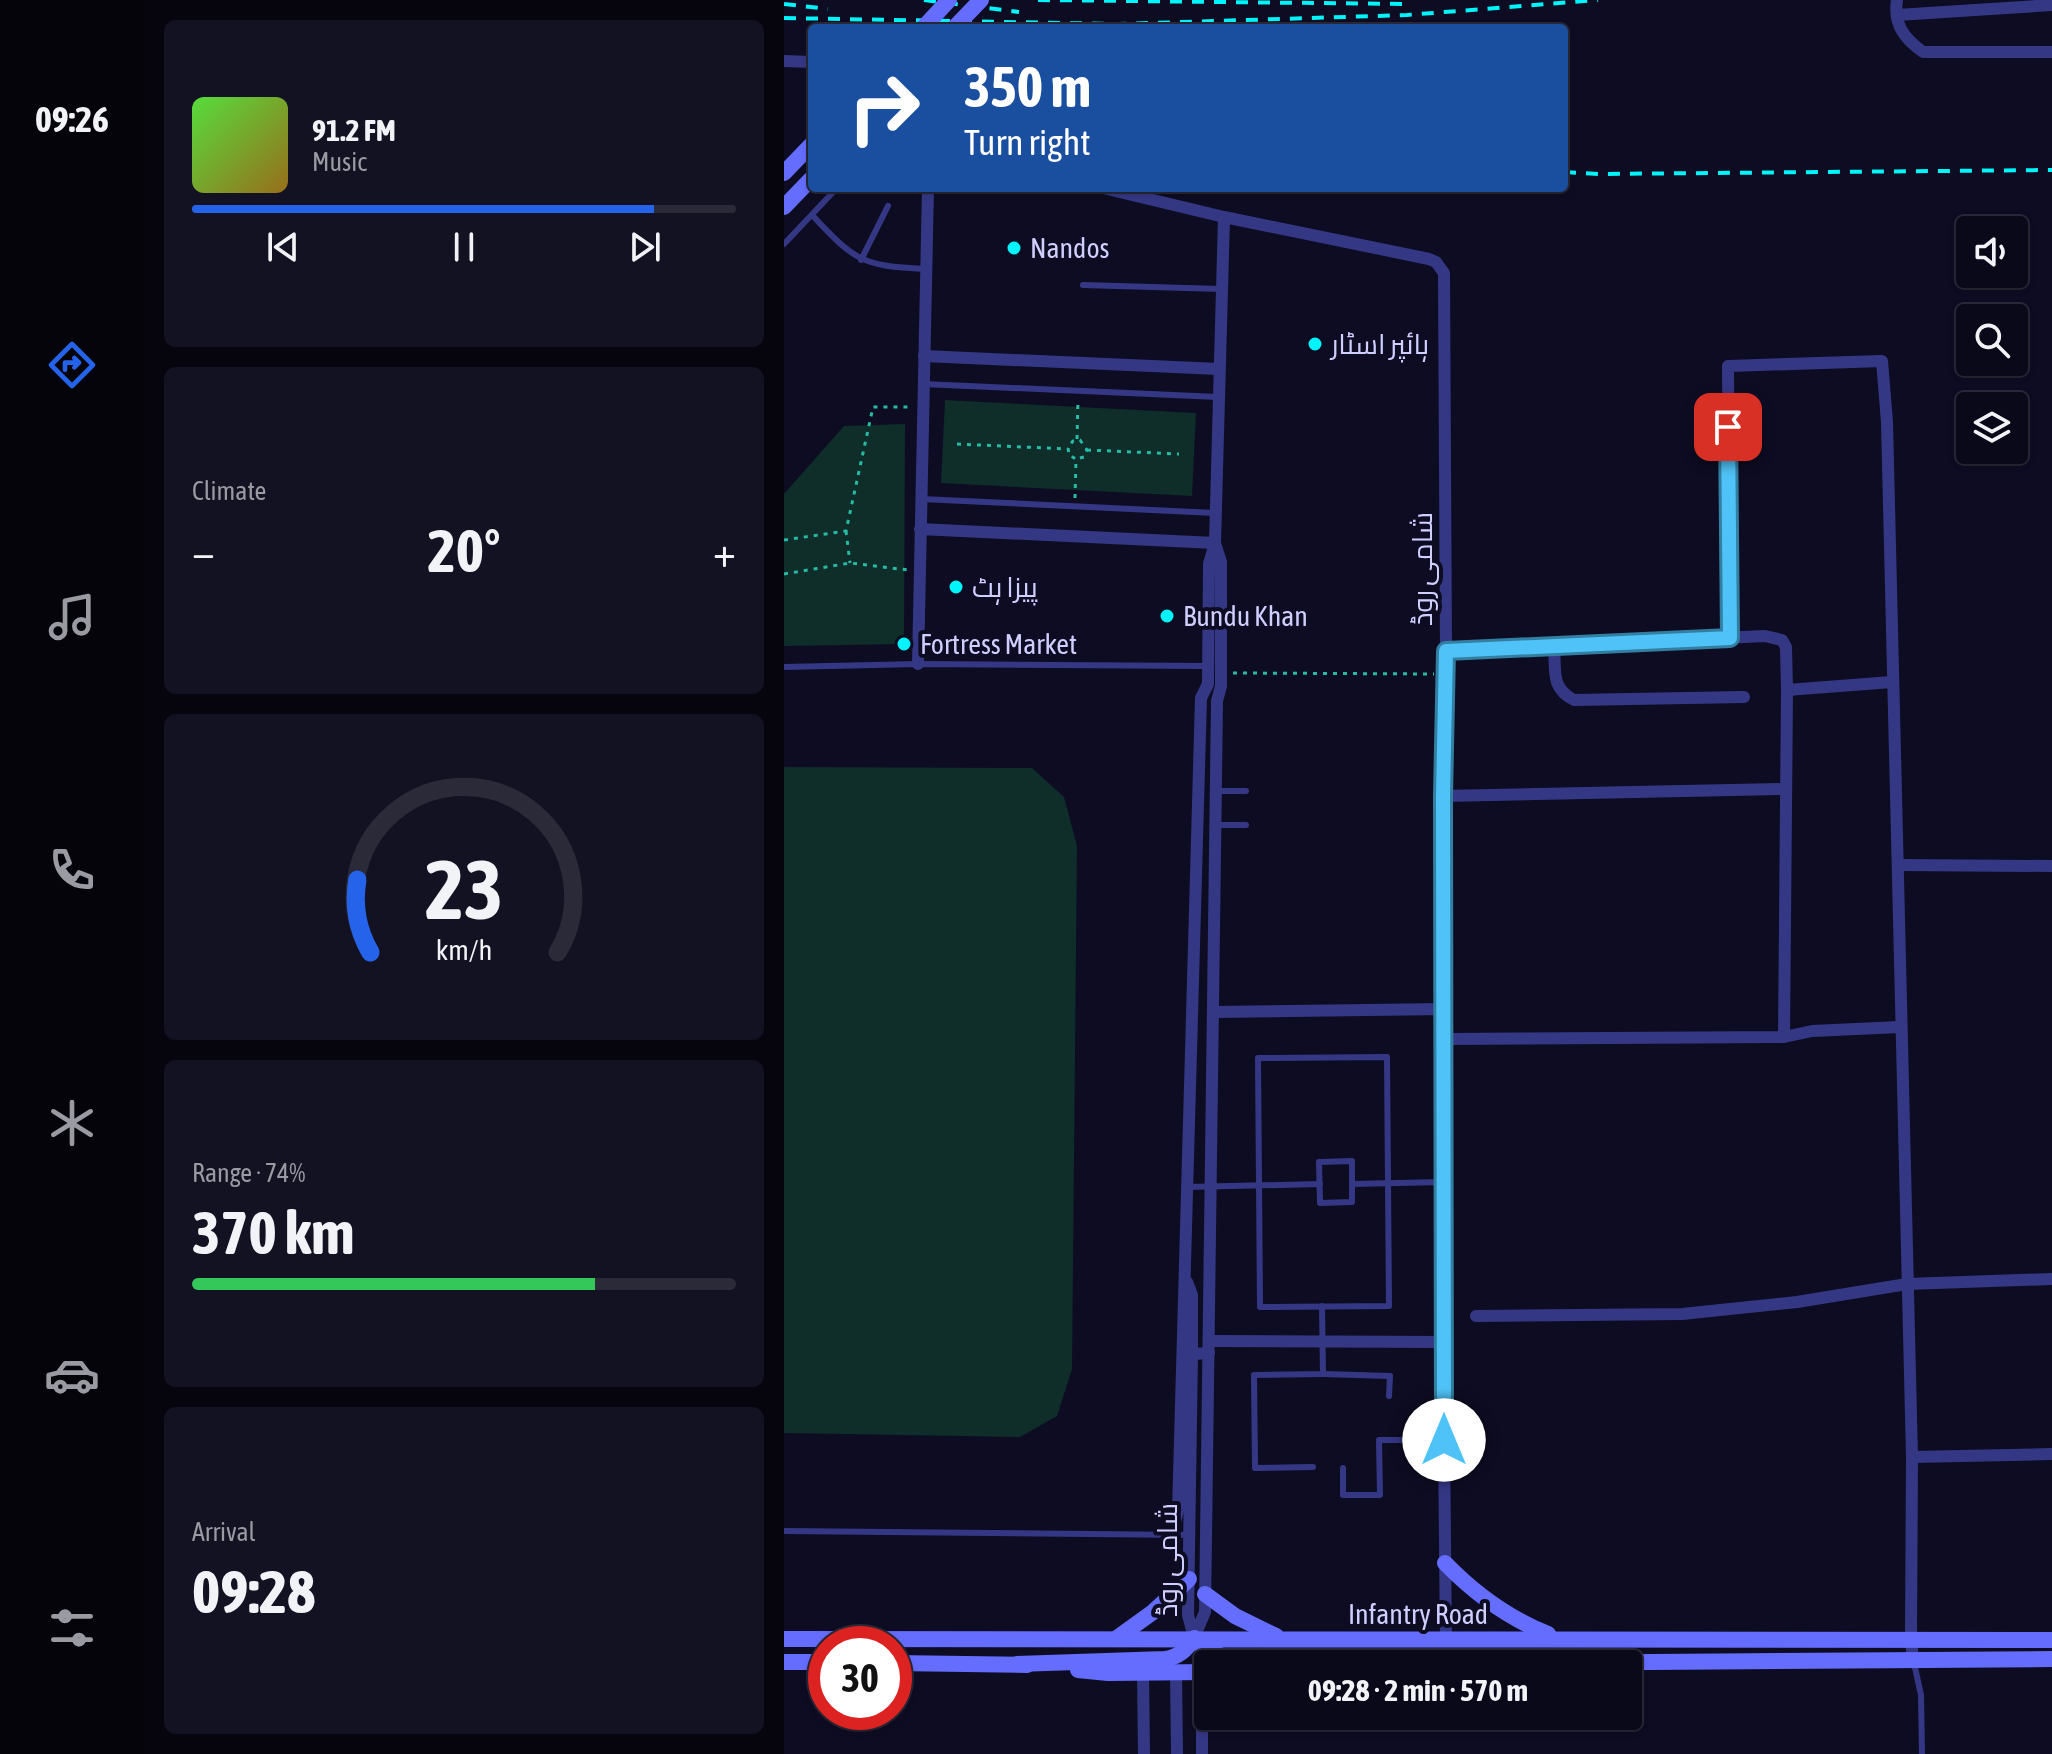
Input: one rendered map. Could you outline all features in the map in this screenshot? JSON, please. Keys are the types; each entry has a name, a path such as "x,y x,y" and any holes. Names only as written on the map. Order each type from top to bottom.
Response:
{"main road":[{"path":"927,24 949,0"},
{"path":"958,24 981,0"},
{"path":"784,173 808,148"},
{"path":"784,207 808,182"},
{"path":"1445,1563 1464,1583 1508,1615 1557,1638"},
{"path":"1116,1639 1153,1612 1189,1579"},
{"path":"1205,1594 1251,1625 1284,1639"},
{"path":"912,1663 1017,1664 1165,1659 1175,1658 1187,1649 1194,1638"},
{"name":"Infantry Road","path":"1194,1638 1206,1650"},
{"name":"Infantry Road","path":"784,1639 2052,1640"},
{"name":"Infantry Road","path":"1642,1662 2052,1659"},
{"path":"784,1662 808,1662"},
{"path":"1017,1664 1108,1673 1194,1672"}],"street":[{"path":"1897,0 1897,15 1906,40 1923,52 2052,52"},
{"path":"1897,15 2052,5"},
{"path":"784,61 808,62"},
{"path":"918,664 928,192"},
{"path":"1120,192 1224,217"},
{"name":"شامی روڈ","path":"1171,1536 1178,1511 1201,698 1208,684 1209,564 1215,543 1224,217 1429,259 1441,266 1446,283 1443,796 1446,1641"},
{"path":"924,356 1219,369"},
{"path":"1730,638 1728,366 1882,361 1887,422 1898,865 1912,1457 1913,1660"},
{"path":"920,529 1215,543"},
{"name":"شامی روڈ","path":"1194,1638 1204,1620 1205,1594 1217,701 1221,686 1221,562 1215,543"},
{"path":"1446,651 1765,636 1782,640 1786,647 1787,690 1784,1037"},
{"path":"1554,646 1556,685 1561,693 1574,700 1744,697"},
{"path":"1787,690 1892,682"},
{"path":"1443,796 1786,789"},
{"path":"1898,865 2052,866"},
{"path":"1195,951 1215,951"},
{"path":"1214,1012 1445,1009"},
{"path":"1444,1039 1784,1037 1812,1031 1900,1027"},
{"name":"شامی روڈ","path":"1184,1275 1192,1295 1189,1621 1194,1638"},
{"path":"1476,1316 1682,1314 1797,1302 1907,1284 2052,1279"},
{"path":"1192,1354 1209,1347 1444,1342"},
{"path":"1912,1457 2052,1454"},
{"path":"1176,1672 1177,1754"},
{"path":"1143,1673 1144,1754"},
{"path":"1202,1754 1203,1730"}],"lane":[{"path":"784,244 833,192"},
{"path":"861,260 888,206"},
{"path":"812,215 839,245 861,260 890,267 926,269"},
{"path":"1083,285 1221,289"},
{"path":"923,384 1218,397"},
{"path":"921,499 1215,513"},
{"path":"784,667 918,664 1208,666"},
{"path":"1216,791 1246,791"},
{"path":"1216,825 1246,825"},
{"path":"1387,1057 1388,1183 1389,1306 1260,1307 1258,1058 1387,1057"},
{"path":"1352,1161 1352,1202 1320,1203 1320,1184 1319,1162 1352,1161"},
{"path":"1352,1184 1445,1182"},
{"path":"1186,1187 1320,1184"},
{"path":"1322,1306 1323,1374"},
{"path":"1313,1467 1255,1468 1254,1375 1390,1376 1389,1396"},
{"path":"1343,1468 1343,1495 1380,1495 1379,1440 1444,1440"},
{"path":"784,1531 1190,1535"},
{"path":"1913,1660 1921,1695 1922,1754"}],"path":[{"path":"1077,440 1079,391"},
{"path":"850,563 846,531 873,407 923,407"},
{"path":"1077,440 1084,442 1087,450 1084,457 1076,459 1069,455 1068,449 1077,440"},
{"path":"957,444 1068,449"},
{"path":"1087,450 1179,454"},
{"path":"1075,506 1076,459"},
{"path":"784,540 846,531"},
{"path":"784,574 850,563 920,571"},
{"path":"1221,673 1446,674"}],"green space":[{"path":"945,400 1196,413 1192,496 941,483"},
{"path":"905,424 904,644 784,646 784,494 844,426"},
{"path":"784,767 1032,768 1064,797 1077,846 1072,1369 1057,1416 1020,1437 784,1433"}],"railway":[{"path":"924,0 1019,12"},
{"path":"1038,0 1406,4"},
{"path":"784,18 1118,24 1407,15 1598,0"},
{"path":"784,4 828,9"},
{"path":"1568,172 2052,170"}],"place":[{"name":"Nandos","path":"1014,248"},
{"name":"ہائپر اسٹار","path":"1315,344"},
{"name":"پیزا ہٹ","path":"956,587"},
{"name":"Bundu Khan","path":"1167,616"},
{"name":"Fortress Market","path":"904,644"}],"route":[{"path":"1444,1440 1443,796 1446,651 1730,638 1728,427"}]}
